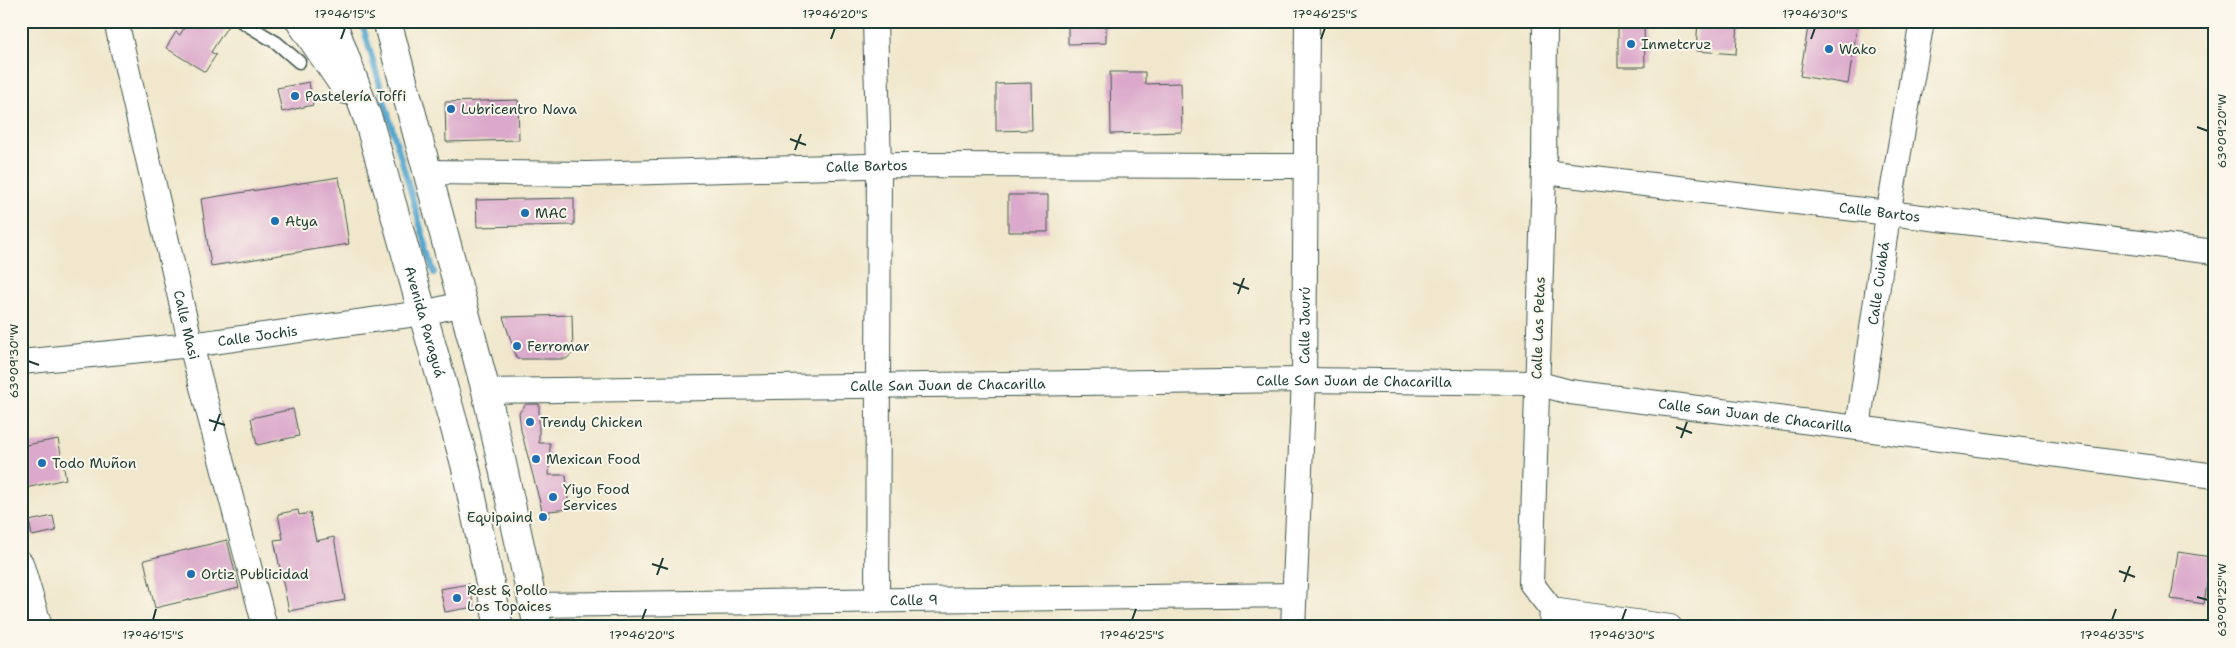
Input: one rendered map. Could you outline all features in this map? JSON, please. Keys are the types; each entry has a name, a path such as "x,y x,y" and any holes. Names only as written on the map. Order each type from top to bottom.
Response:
{"main road":[{"path":"300,21 369,122"},
{"name":"Avenida Paraguá","path":"332,21 369,122 466,464 499,627"},
{"path":"387,21 486,391 536,616"}],"street":[{"name":"Calle Masi","path":"116,21 191,345 264,627"},
{"path":"874,21 879,166 876,384 877,601"},
{"name":"Calle Jaurú","path":"1293,627 1304,380 1307,21"},
{"name":"Calle Las Petas","path":"1545,21 1544,172 1531,583 1551,618"},
{"name":"Calle Cuiabá","path":"1858,428 1888,215 1922,21"},
{"name":"Calle Bartos","path":"428,172 587,174 879,166 1305,166"},
{"name":"Calle Bartos","path":"1544,172 1888,215 2215,252"},
{"name":"Calle Jochis","path":"21,362 191,345 423,313 463,304"},
{"name":"Calle San Juan de Chacarilla","path":"486,391 638,390 876,384 1304,380 1536,383 1570,392 2215,476"},
{"path":"21,562 40,627"},
{"name":"Calle 9","path":"536,616 877,601 1294,595"},
{"path":"1551,618 1670,627"}],"lane":[{"path":"241,21 277,43 299,62"}],"building":[{"path":"188,21 231,21 211,52 216,55 205,72 166,48 176,32 180,35"},
{"path":"1068,21 1106,21 1106,43 1068,44"},
{"name":"Inmetcruz","path":"1618,21 1644,21 1645,67 1618,67"},
{"path":"1698,21 1738,21 1736,54 1696,51"},
{"name":"Wako","path":"1809,21 1858,21 1848,84 1800,76"},
{"path":"1110,72 1145,72 1145,84 1181,83 1182,132 1111,134"},
{"name":"Pastelería Toffi","path":"309,82 313,105 282,112 277,88"},
{"path":"1031,83 1032,130 996,131 996,84"},
{"path":"518,100 519,140 446,142 445,102"},
{"name":"Atya","path":"339,177 349,244 211,266 201,199"},
{"path":"1008,195 1048,195 1048,232 1008,232"},
{"name":"MAC","path":"574,198 574,225 477,227 476,200"},
{"path":"572,315 573,353 566,359 517,359 503,317"},
{"path":"526,404 539,404 539,443 550,443 549,475 566,475 569,509 549,511 549,517 544,518 521,430 519,413"},
{"path":"293,409 299,436 257,445 251,418"},
{"name":"Todo Muñon","path":"58,439 66,479 21,489 21,446"},
{"path":"298,510 299,515 310,513 316,541 334,537 345,600 289,611 274,540 283,539 278,514"},
{"path":"53,516 56,531 32,536 29,521"},
{"name":"Ortiz Publicidad","path":"227,540 239,588 155,608 144,560"},
{"path":"2178,552 2211,557 2204,604 2171,599"},
{"name":"Rest & Pollo Los Topaices","path":"469,584 474,607 445,612 440,589"}],"waterway":[{"path":"364,30 434,273"}],"place":[{"name":"Inmetcruz","path":"1631,44"},
{"name":"Wako","path":"1829,49"},
{"name":"Pastelería Toffi","path":"295,96"},
{"name":"Lubricentro Nava","path":"451,109"},
{"name":"MAC","path":"525,213"},
{"name":"Atya","path":"275,221"},
{"name":"Ferromar","path":"517,346"},
{"name":"Trendy Chicken","path":"530,422"},
{"name":"Mexican Food","path":"536,459"},
{"name":"Todo Muñon","path":"42,463"},
{"name":"Yiyo Food Services","path":"553,497"},
{"name":"Equipaind","path":"543,517"},
{"name":"Ortiz Publicidad","path":"191,574"},
{"name":"Rest & Pollo Los Topaices","path":"457,598"}]}
